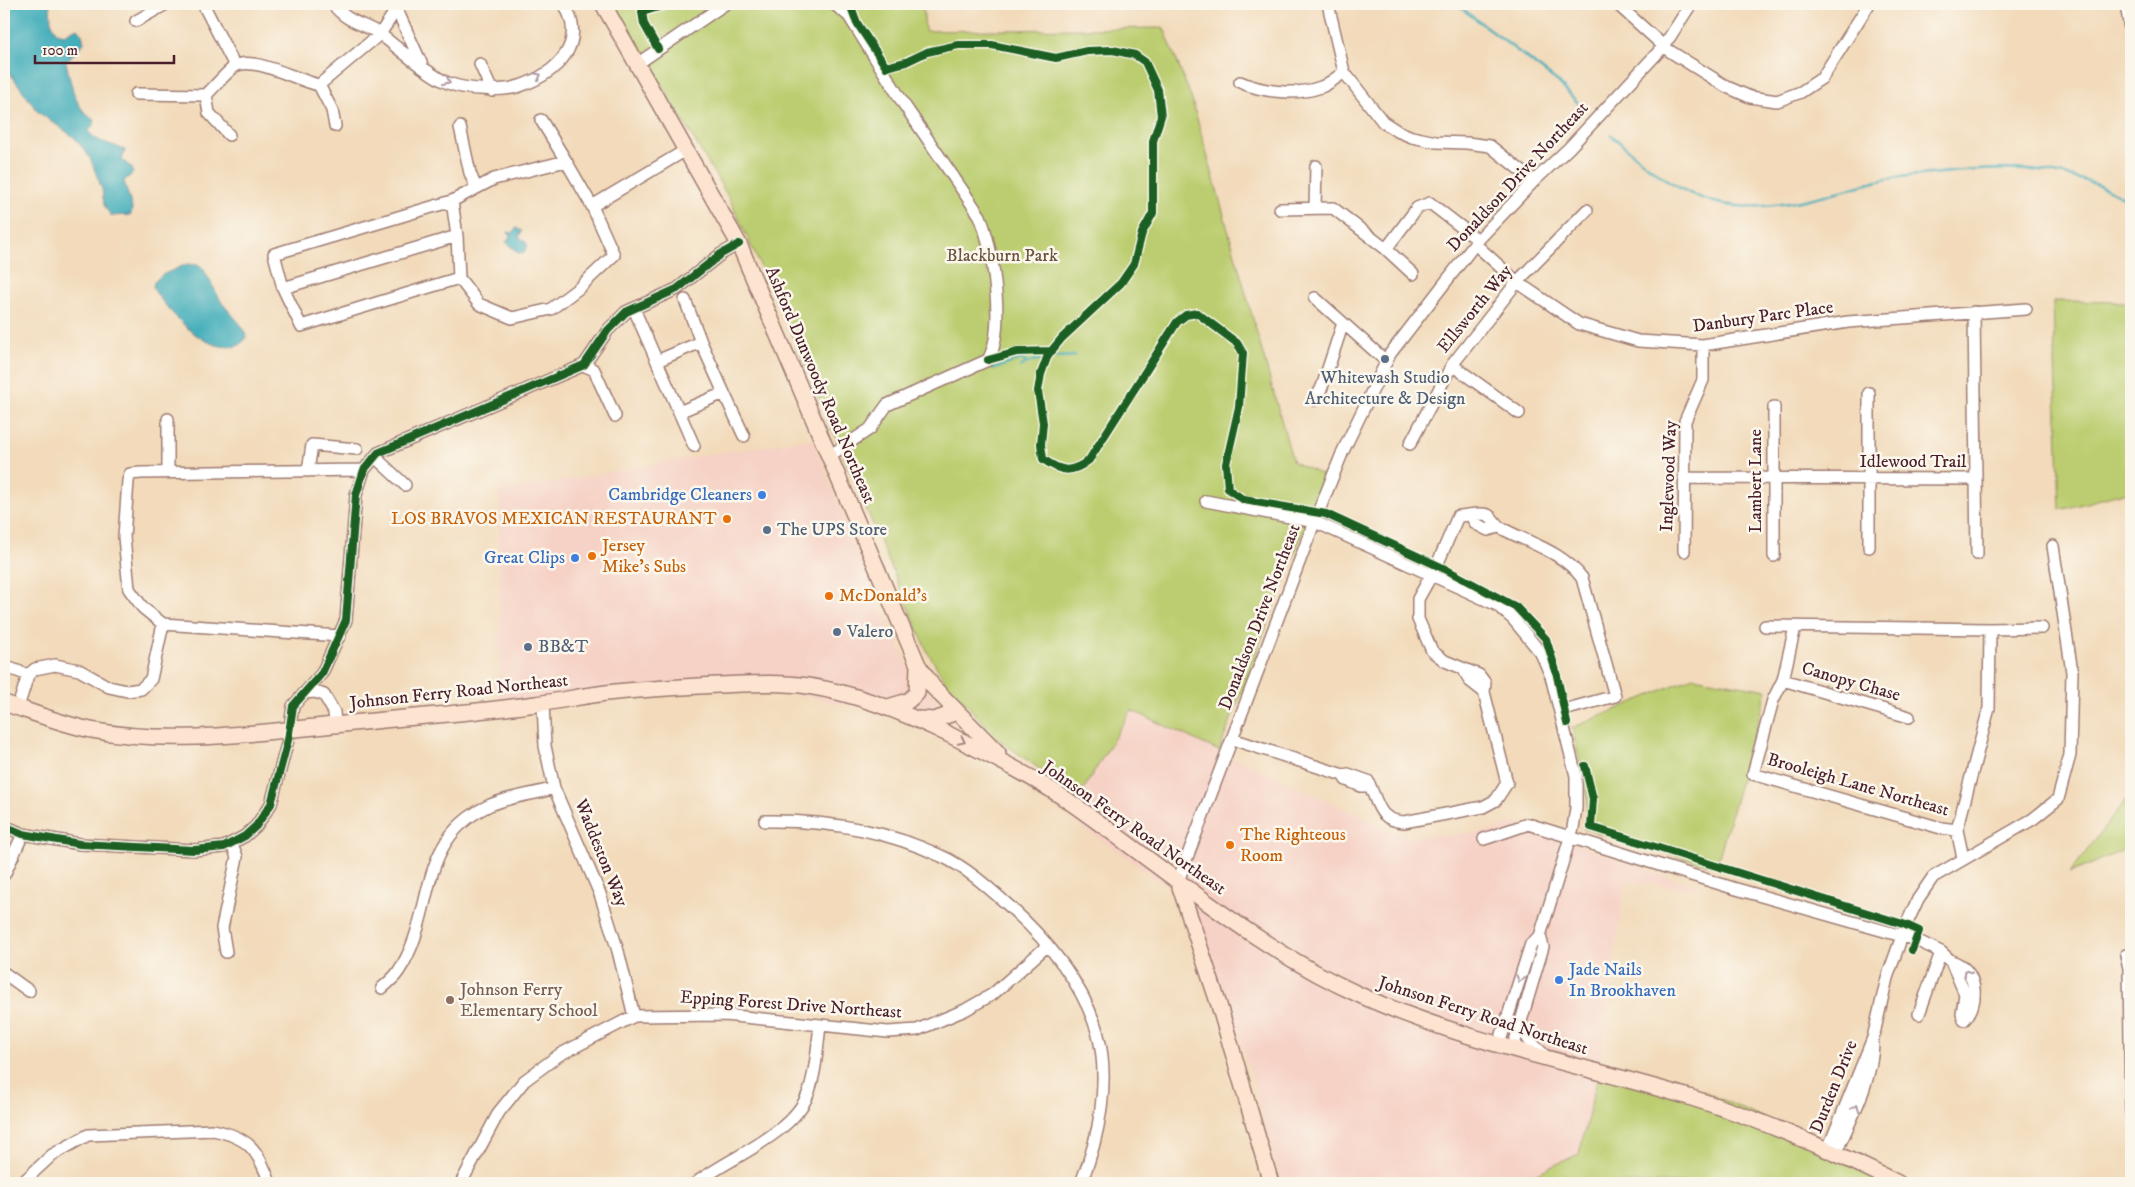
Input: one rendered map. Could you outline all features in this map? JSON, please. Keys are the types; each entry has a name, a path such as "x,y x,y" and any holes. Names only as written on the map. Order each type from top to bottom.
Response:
{"main road":[{"name":"Ashford Dunwoody Road Northeast","path":"603,4 740,244 918,665 933,687 985,742 1015,767"},
{"path":"888,707 908,702 917,693 919,683 918,665"},
{"name":"Johnson Ferry Road Northeast","path":"11,705 91,730 139,736 205,737 543,704 604,693 769,683 810,687 888,707 918,719 1015,767 1066,799 1238,926 1311,971 1409,1015 1548,1059 1693,1098 1832,1151 1898,1183"},
{"path":"918,719 934,720 957,712"},
{"path":"1178,881 1219,1004 1271,1183"},
{"path":"1195,928 1209,951 1281,1183"}],"street":[{"path":"136,21 166,4"},
{"path":"203,4 236,66"},
{"path":"334,4 351,22 364,24 380,34 448,83 492,90 520,86 553,68 567,56 572,40 572,23 564,4"},
{"path":"637,64 725,4"},
{"path":"829,456 870,429 887,404 988,360 995,348 996,301 992,256 987,234 980,216 905,106 849,16 834,4"},
{"path":"1328,4 1344,72 1383,122 1397,131 1436,142 1466,142 1490,146 1534,181"},
{"path":"1618,4 1664,46 1727,87 1750,97 1777,101 1801,92 1822,78 1870,4"},
{"name":"Donaldson Drive Northeast","path":"1178,881 1314,523 1343,451 1386,362 1476,242 1534,181 1569,148 1664,46 1691,4"},
{"path":"2126,4 2131,36"},
{"path":"319,85 380,34 398,7"},
{"path":"398,7 422,66"},
{"path":"136,94 206,95 236,66 253,63 275,69 296,79 319,85 332,110 336,126"},
{"path":"480,64 492,90"},
{"path":"1240,82 1255,88 1305,91 1322,87 1344,72"},
{"path":"206,95 208,113 229,135"},
{"path":"452,201 457,236 459,278 479,304 512,318 551,309 579,288 614,255 592,206 541,120"},
{"path":"460,127 470,173 476,188"},
{"path":"592,206 686,150"},
{"path":"459,278 301,326 283,288 274,254 452,201 494,179 566,161"},
{"path":"1315,208 1316,166"},
{"name":"Danbury Parc Place","path":"1386,249 1417,208 1430,203 1476,242 1517,282 1579,324 1638,341 1703,346 1848,322 1974,312 2026,310"},
{"path":"1280,209 1333,208 1386,249 1413,274"},
{"name":"Ellsworth Way","path":"1410,444 1452,365 1517,282 1586,210"},
{"path":"283,288 457,236"},
{"path":"4,826 23,834 80,844 174,850 212,849 232,844 256,826 271,804 290,729 293,706 322,673 346,620 356,494 364,470 378,453 584,364 608,330 626,312 677,289 721,254 740,244"},
{"path":"1315,298 1386,362"},
{"path":"685,300 701,342 744,436"},
{"path":"634,309 694,446"},
{"name":"Idlewood Trail","path":"1684,478 1976,480 1974,312"},
{"path":"1315,400 1322,387 1343,323"},
{"path":"657,361 701,342"},
{"name":"Inglewood Way","path":"1684,551 1685,421 1703,380 1703,346"},
{"path":"584,364 594,370 614,416"},
{"path":"1452,365 1519,413"},
{"path":"680,412 724,393"},
{"path":"1869,393 1869,547"},
{"name":"Lambert Lane","path":"1774,407 1774,556"},
{"path":"168,419 168,472"},
{"path":"308,471 312,445 357,449"},
{"path":"375,457 405,484"},
{"path":"340,636 163,624 142,608 129,589 124,537 128,481 130,474 168,472 364,470"},
{"path":"1976,480 1977,554"},
{"path":"1206,501 1314,523 1496,605 1513,619 1541,653 1551,676 1576,776 1576,808 1570,836 1540,936 1531,944 1506,1046"},
{"path":"1232,739 1343,775 1348,774 1366,787 1370,786 1383,816 1394,822 1404,822 1483,807 1496,800 1507,783 1484,692 1470,681 1464,670 1445,661 1432,651 1418,619 1418,599 1458,516 1471,516 1480,513 1490,516 1498,527 1561,557 1573,565 1582,578 1615,696 1560,710"},
{"name":"Durden Drive","path":"1832,1151 1858,1104 1873,1059 1873,1038 1887,978 1918,899 1933,877 1963,858 2034,819 2058,799 2062,790 2070,755 2072,672 2053,546"},
{"path":"11,705 28,675 35,669 55,666 79,670 109,687 127,691 141,689 151,679 163,624"},
{"path":"1765,626 2042,628"},
{"name":"Brooleigh Lane Northeast","path":"1795,627 1782,680 1773,700 1753,774 1941,828 1957,830"},
{"name":"Brooleigh Lane Northeast","path":"1963,858 1957,830 1989,708 1990,629"},
{"path":"4,666 28,675"},
{"path":"322,673 324,695 334,712 335,724"},
{"name":"Canopy Chase","path":"1782,680 1909,717"},
{"path":"304,693 315,692 324,695"},
{"name":"Waddeston Way","path":"543,704 545,746 554,788 600,894 618,951 634,1016"},
{"path":"382,988 398,973 403,963 415,936 431,871 440,849 451,833 466,819 488,806 554,788"},
{"path":"764,821 794,820 858,828 904,840 944,856 999,897 1020,916 1047,946 1069,974 1084,1002 1097,1031 1101,1057 1102,1095 1096,1132 1080,1183"},
{"path":"1484,839 1528,824 1733,888 1903,936 1941,952 1951,962 1969,994"},
{"path":"4,875 23,834"},
{"path":"226,952 222,928 237,857 232,844"},
{"path":"1506,1046 1520,1026 1543,947 1540,936"},
{"name":"Epping Forest Drive Northeast","path":"460,1183 499,1112 524,1081 560,1055 634,1016 725,1015 888,1032 917,1030 942,1022 993,994 1047,946"},
{"path":"1919,1014 1941,952"},
{"path":"2126,955 2129,968 2131,1112"},
{"path":"4,973 29,991"},
{"path":"696,1183 716,1168 767,1138 799,1110 808,1094 820,1026"},
{"path":"1520,1026 1529,1040 1548,1059"},
{"path":"22,1183 52,1155 69,1144 88,1136 213,1130 232,1134 249,1144 259,1155 270,1183"}],"shaded area":[{"path":"812,439 883,614 908,666 938,704 938,713 894,714 764,688 630,694 500,709 499,492 711,454"},
{"path":"1131,710 1407,838 1488,832 1518,823 1704,890 1625,881 1599,1071 1579,1154 1514,1183 1282,1183 1236,1024 1171,889 1072,820 1079,797"}],"green space":[{"name":"Blackburn Park","path":"614,4 923,4 925,31 1164,28 1191,97 1293,462 1327,477 1300,539 1219,751 1131,710 1079,797 999,740 945,681 927,651 790,330 730,200"},
{"path":"2053,301 2131,302 2131,491 2060,510"},
{"path":"1693,677 1767,690 1716,867 1584,829 1588,798 1572,728"},
{"path":"2131,793 2131,847 2070,873"},
{"path":"1599,1071 1703,1091 1905,1183 1515,1183 1579,1154"}],"water":[{"path":"4,4 50,4 51,21 56,32 64,35 77,28 82,34 84,43 66,62 74,94 82,109 94,120 94,124 88,131 101,141 125,150 122,160 132,168 133,173 124,181 132,208 131,215 111,216 104,205 102,189 90,158 75,138 38,112 4,65"},
{"path":"516,228 522,231 519,237 528,246 523,254 518,253 506,242 510,236 508,232 513,233"},
{"path":"187,264 199,265 203,268 222,303 241,325 247,337 240,345 228,347 215,345 203,339 181,322 156,293 153,288 154,282 162,275"}],"waterway":[{"path":"1456,4 1557,81 1579,104"},
{"path":"1611,135 1647,165 1685,191 1714,202 1734,206 1775,205 1797,202 1897,177 1956,171 2008,169 2034,170 2083,180 2107,189 2131,202"},
{"path":"991,367 994,369 1021,359 1027,363 1044,358 1075,356"},
{"path":"1020,367 1027,363"}],"cycle path":[{"path":"658,49 644,24 642,12 669,4"},
{"path":"850,4 857,23 886,67 906,62 927,52 958,45 992,45 1056,58 1087,51 1113,50 1135,55 1145,62 1158,90 1161,116 1153,141 1153,213 1142,233 1134,264 1121,283 1062,338 1048,355 1041,374 1038,391 1043,423 1041,444 1043,459 1055,467 1066,470 1077,468 1089,460 1177,322 1186,315 1197,313 1237,343 1243,353 1239,407 1226,464 1228,489 1244,500 1326,514 1445,569 1516,607 1546,639 1556,671 1567,723"},
{"path":"4,826 23,834 80,844 194,850 224,847 245,836 256,826 271,804 288,740 293,706 322,673 346,620 356,495 364,470 378,453 584,365 608,330 626,312 677,289 721,254 739,244"},
{"path":"988,360 1017,352 1052,351"},
{"path":"1585,766 1593,799 1591,827 1906,925 1919,931 1912,950"}],"place":[{"name":"Whitewash Studio Architecture & Design","path":"1385,359"},
{"name":"Cambridge Cleaners","path":"762,495"},
{"name":"LOS BRAVOS MEXICAN RESTAURANT","path":"727,519"},
{"name":"The UPS Store","path":"767,530"},
{"name":"Jersey Mike's Subs","path":"592,556"},
{"name":"Great Clips","path":"575,558"},
{"name":"McDonald's","path":"829,596"},
{"name":"Valero","path":"837,632"},
{"name":"BB&T","path":"528,647"},
{"name":"The Righteous Room","path":"1230,845"},
{"name":"Jade Nails In Brookhaven","path":"1559,980"},
{"name":"Johnson Ferry Elementary School","path":"450,1000"}]}
